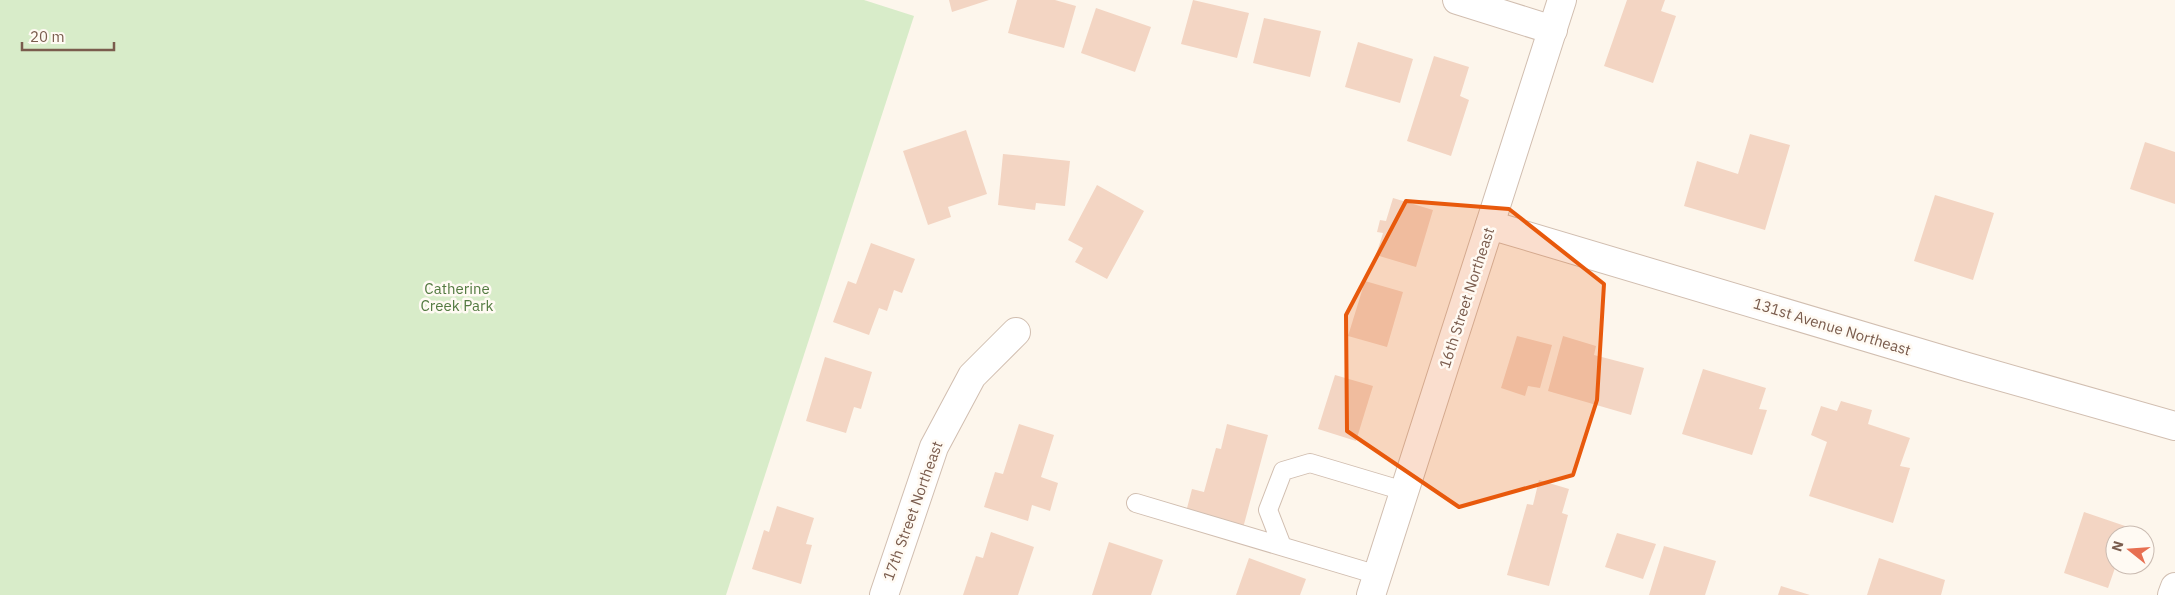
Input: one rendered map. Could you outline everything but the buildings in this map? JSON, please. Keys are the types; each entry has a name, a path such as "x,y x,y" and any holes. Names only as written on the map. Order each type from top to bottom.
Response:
{"street":[{"path":"1456,0 1553,30"},
{"name":"16th Street Northeast","path":"1374,585 1562,0"},
{"name":"131st Avenue Northeast","path":"1490,225 1957,364 2175,426"},
{"name":"17th Street Northeast","path":"884,595 934,447 972,376 1016,332"},
{"path":"2172,595 2175,587"}],"lane":[{"path":"1282,546 1268,510 1283,471 1310,463 1404,491"},
{"path":"1136,503 1282,546 1374,585"}],"highlighted area":[{"path":"1406,201 1509,209 1604,284 1597,400 1573,475 1459,507 1347,431 1346,315"}],"green space":[{"name":"Catherine Creek Park","path":"0,0 864,0 914,16 726,595 0,595"}]}
